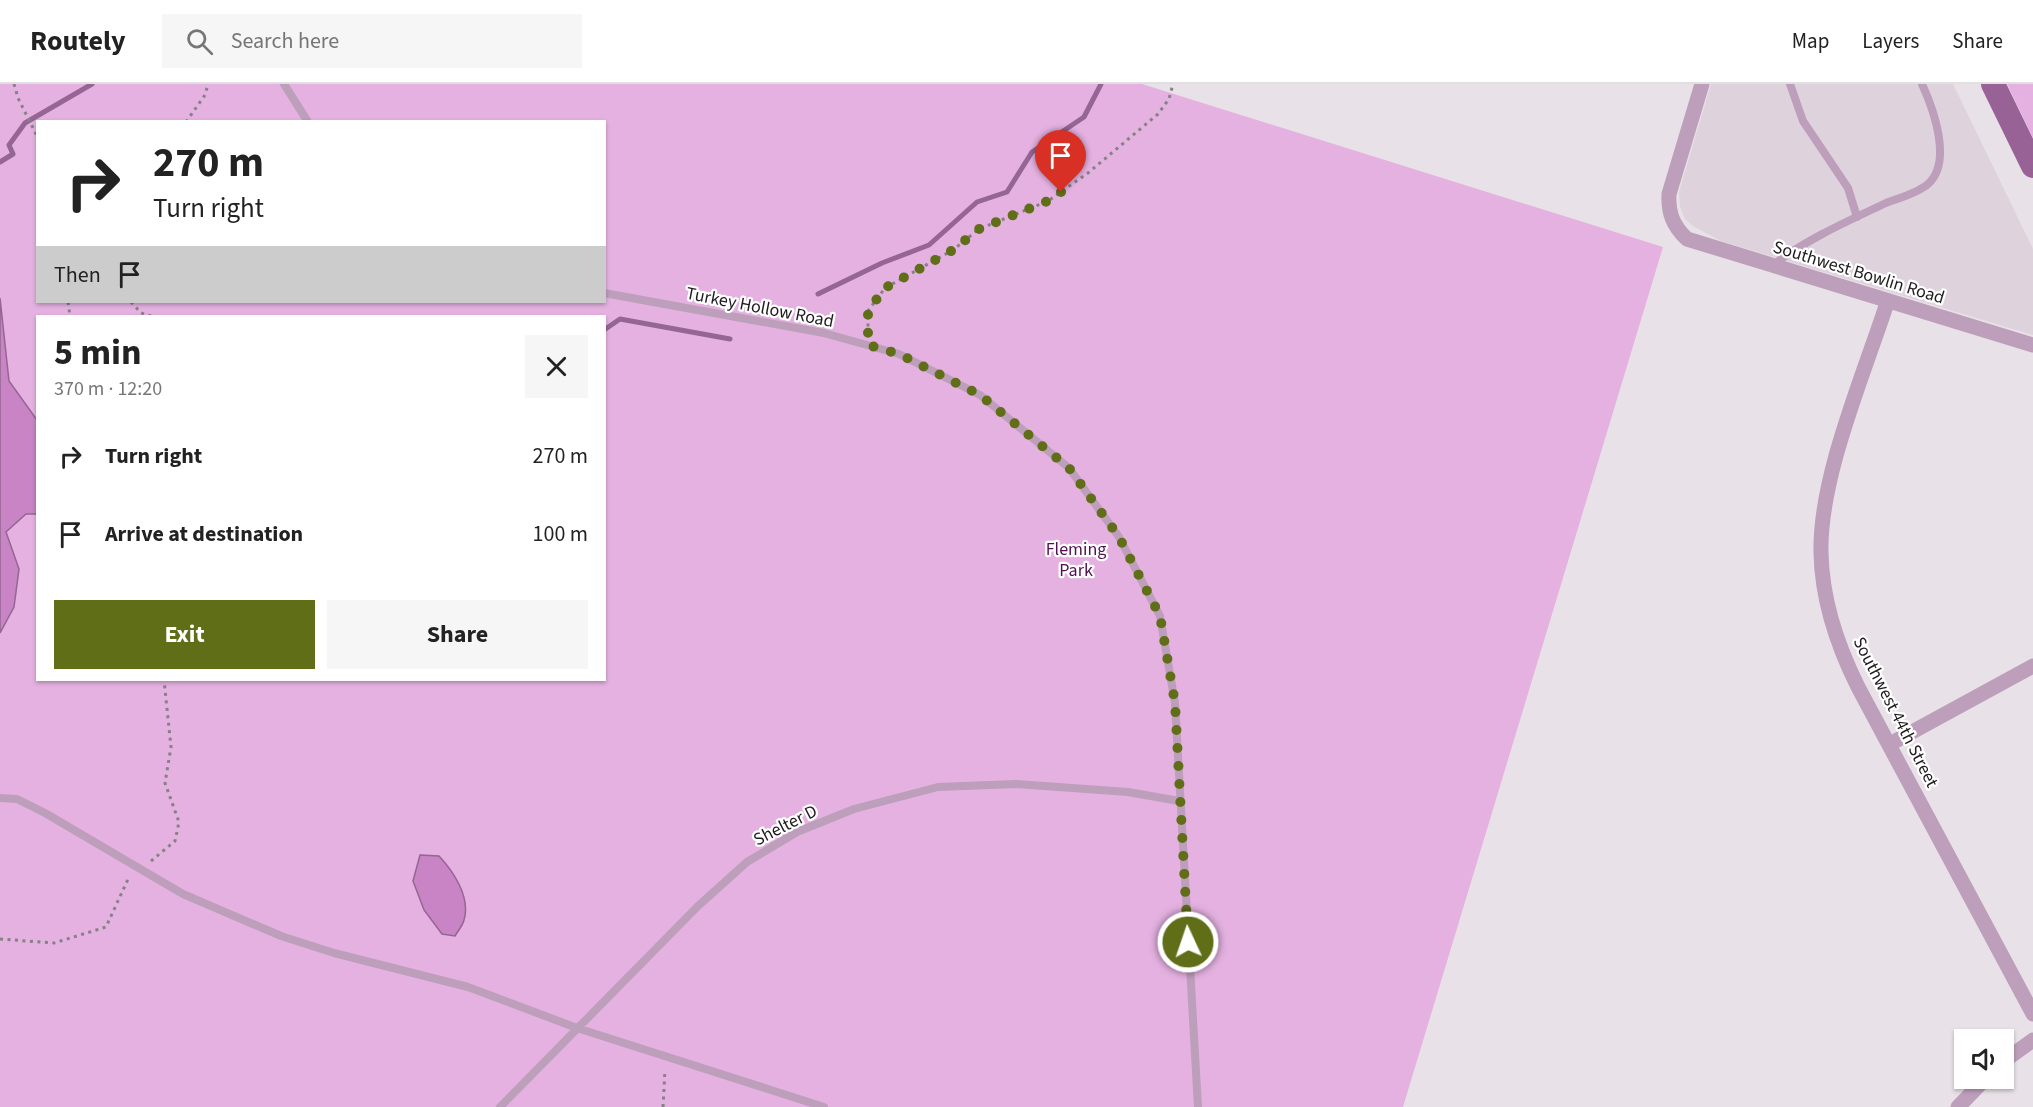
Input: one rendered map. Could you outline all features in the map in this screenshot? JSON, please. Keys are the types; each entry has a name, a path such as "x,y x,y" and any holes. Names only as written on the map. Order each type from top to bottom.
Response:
{"main road":[{"path":"1992,84 2033,166"}],"street":[{"name":"Southwest Bowlin Road","path":"1702,84 1668,194 1668,209 1676,229 1687,239 1887,303 2033,345"},
{"name":"Southwest 44th Street","path":"1887,303 1836,458 1823,519 1821,552 1831,622 1839,648 2033,1014"},
{"path":"1890,744 2033,666"},
{"path":"2014,1054 2033,1040"},
{"path":"1958,1107 1975,1089"}],"lane":[{"path":"284,84 307,120"},
{"path":"1790,84 1803,121 1848,188 1857,217"},
{"path":"1772,266 1790,252 1929,183 1941,158 1934,110 1922,84"},
{"name":"Turkey Hollow Road","path":"606,293 824,333 899,354 980,395 1069,468 1119,537 1160,616 1175,703 1198,1107"},
{"name":"Shelter D","path":"500,1107 698,906 747,862 796,832 854,809 938,787 1016,784 1128,792 1179,801"},
{"path":"0,798 17,799 45,813 173,889 252,924 334,953 468,987 577,1028 825,1107"}],"path":[{"path":"14,84 18,98 36,134"},
{"path":"187,120 205,95 208,84"},
{"path":"868,345 868,311 885,288 953,250 979,229 1048,201 1158,114 1169,99 1173,84"},
{"path":"132,303 141,312 148,315"},
{"path":"663,1107 664,1056"}],"shaded area":[{"path":"1711,84 1953,84 2033,249 2033,335 1721,241 1693,226 1685,219 1680,207 1679,192"},
{"path":"0,298 9,381 36,419 36,514 26,514 6,532 19,569 14,607 0,633"},
{"path":"420,855 439,856 450,869 463,894 466,911 455,936 442,934 424,910 413,881"}],"green space":[{"name":"Fleming Park","path":"0,84 1142,84 1663,247 1403,1107 0,1107"},
{"path":"2007,84 2033,84 2033,138"}],"waterway":[{"path":"0,162 13,154 9,145 25,123 92,84"},
{"path":"818,294 882,263 929,245 977,202 1007,192 1032,152 1084,117 1101,84"},
{"path":"606,329 620,319 730,339"}],"route":[{"path":"1061,192 1048,201 979,229 953,250 885,288 868,311 868,345 899,354 980,395 1069,468 1119,537 1160,616 1175,703 1188,942"}]}
